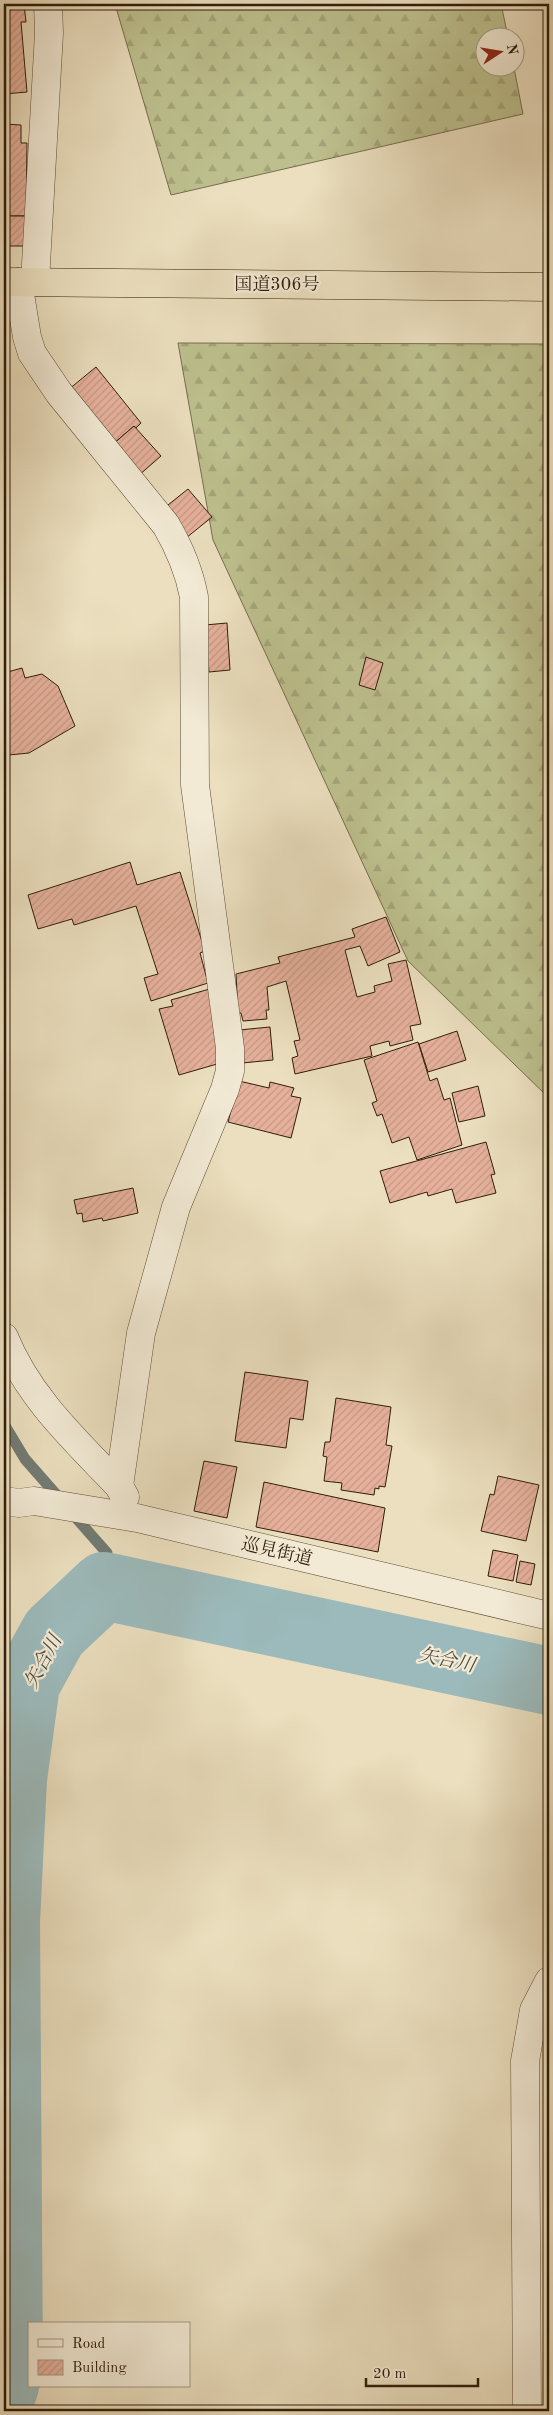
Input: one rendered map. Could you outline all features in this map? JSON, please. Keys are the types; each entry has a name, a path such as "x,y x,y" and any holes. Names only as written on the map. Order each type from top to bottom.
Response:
{"highway":[{"name":"国道306号","path":"19,282 549,287"}],"street":[{"path":"48,4 48,42 19,282 27,337 32,353 59,393 166,526 179,548 190,573 194,598 195,785 230,1048 230,1071 225,1090 176,1208 141,1333 119,1486"},
{"path":"4,1337 21,1374 65,1430 119,1486 137,1518"},
{"name":"巡見街道","path":"15,1503 137,1518 549,1616"},
{"path":"527,2411 525,2061 534,2010 549,1981"}],"green space":[{"path":"115,4 501,4 506,28 476,28 476,78 516,78 523,114 171,195"},
{"path":"178,343 549,344 549,1098 408,961 213,540"}],"building":[{"path":"4,4 24,4 26,22 21,22 27,92 4,94"},
{"path":"4,124 21,125 21,143 27,143 26,216 6,216 6,222 4,222"},
{"path":"6,216 26,216 25,246 4,246 4,222 6,222"},
{"path":"96,367 141,423 136,428 134,426 113,444 68,390"},
{"path":"134,426 161,456 138,476 111,446"},
{"path":"188,489 212,517 186,538 163,509"},
{"path":"227,623 230,670 209,672 205,625"},
{"path":"366,657 383,663 375,690 359,685"},
{"path":"22,668 25,678 42,674 58,686 75,726 29,753 9,755 4,737 4,673"},
{"path":"130,862 137,885 180,872 205,951 200,953 208,983 151,1001 144,978 158,974 136,906 74,925 72,919 38,929 28,895"},
{"path":"386,917 400,952 368,966 360,946 345,950 357,997 375,992 374,986 392,981 388,964 406,960 421,1024 410,1026 413,1040 390,1046 389,1041 370,1046 372,1056 295,1074 292,1058 298,1056 294,1041 300,1040 286,981 267,987 269,1010 266,1010 267,1019 243,1021 241,1013 238,1013 236,974 280,963 278,957 355,937 352,929"},
{"path":"213,988 224,1062 179,1075 159,1009 173,1006 171,1000"},
{"path":"270,1027 273,1060 242,1063 239,1030"},
{"path":"457,1031 466,1060 428,1072 419,1044"},
{"path":"418,1042 430,1081 437,1078 444,1100 450,1098 462,1145 417,1160 409,1137 392,1143 382,1114 377,1116 372,1103 377,1101 364,1060"},
{"path":"239,1081 269,1088 270,1082 294,1088 291,1096 301,1098 291,1138 228,1122"},
{"path":"478,1086 485,1116 459,1122 452,1093"},
{"path":"486,1142 495,1174 491,1175 496,1193 456,1203 452,1189 428,1196 427,1192 390,1203 380,1171"},
{"path":"133,1188 138,1213 103,1221 102,1218 83,1222 82,1213 77,1214 74,1200"},
{"path":"245,1372 308,1381 303,1420 290,1418 286,1448 235,1441"},
{"path":"336,1398 391,1407 386,1445 392,1446 385,1487 379,1486 379,1489 375,1488 374,1495 341,1490 342,1483 324,1481 327,1457 323,1456 325,1442 330,1442"},
{"path":"204,1461 237,1467 227,1518 194,1511"},
{"path":"498,1476 539,1485 526,1541 481,1531 490,1494 494,1495"},
{"path":"264,1482 385,1508 378,1552 256,1527"},
{"path":"493,1550 518,1555 513,1581 488,1576"},
{"path":"520,1561 535,1564 531,1585 516,1582"}],"waterway":[{"path":"4,1424 25,1459 61,1500"},
{"path":"71,1512 107,1553 104,1586"},
{"name":"矢合川","path":"4,2389 9,2368 6,1922 13,1779 26,1684 54,1633 104,1586 549,1681"}]}
